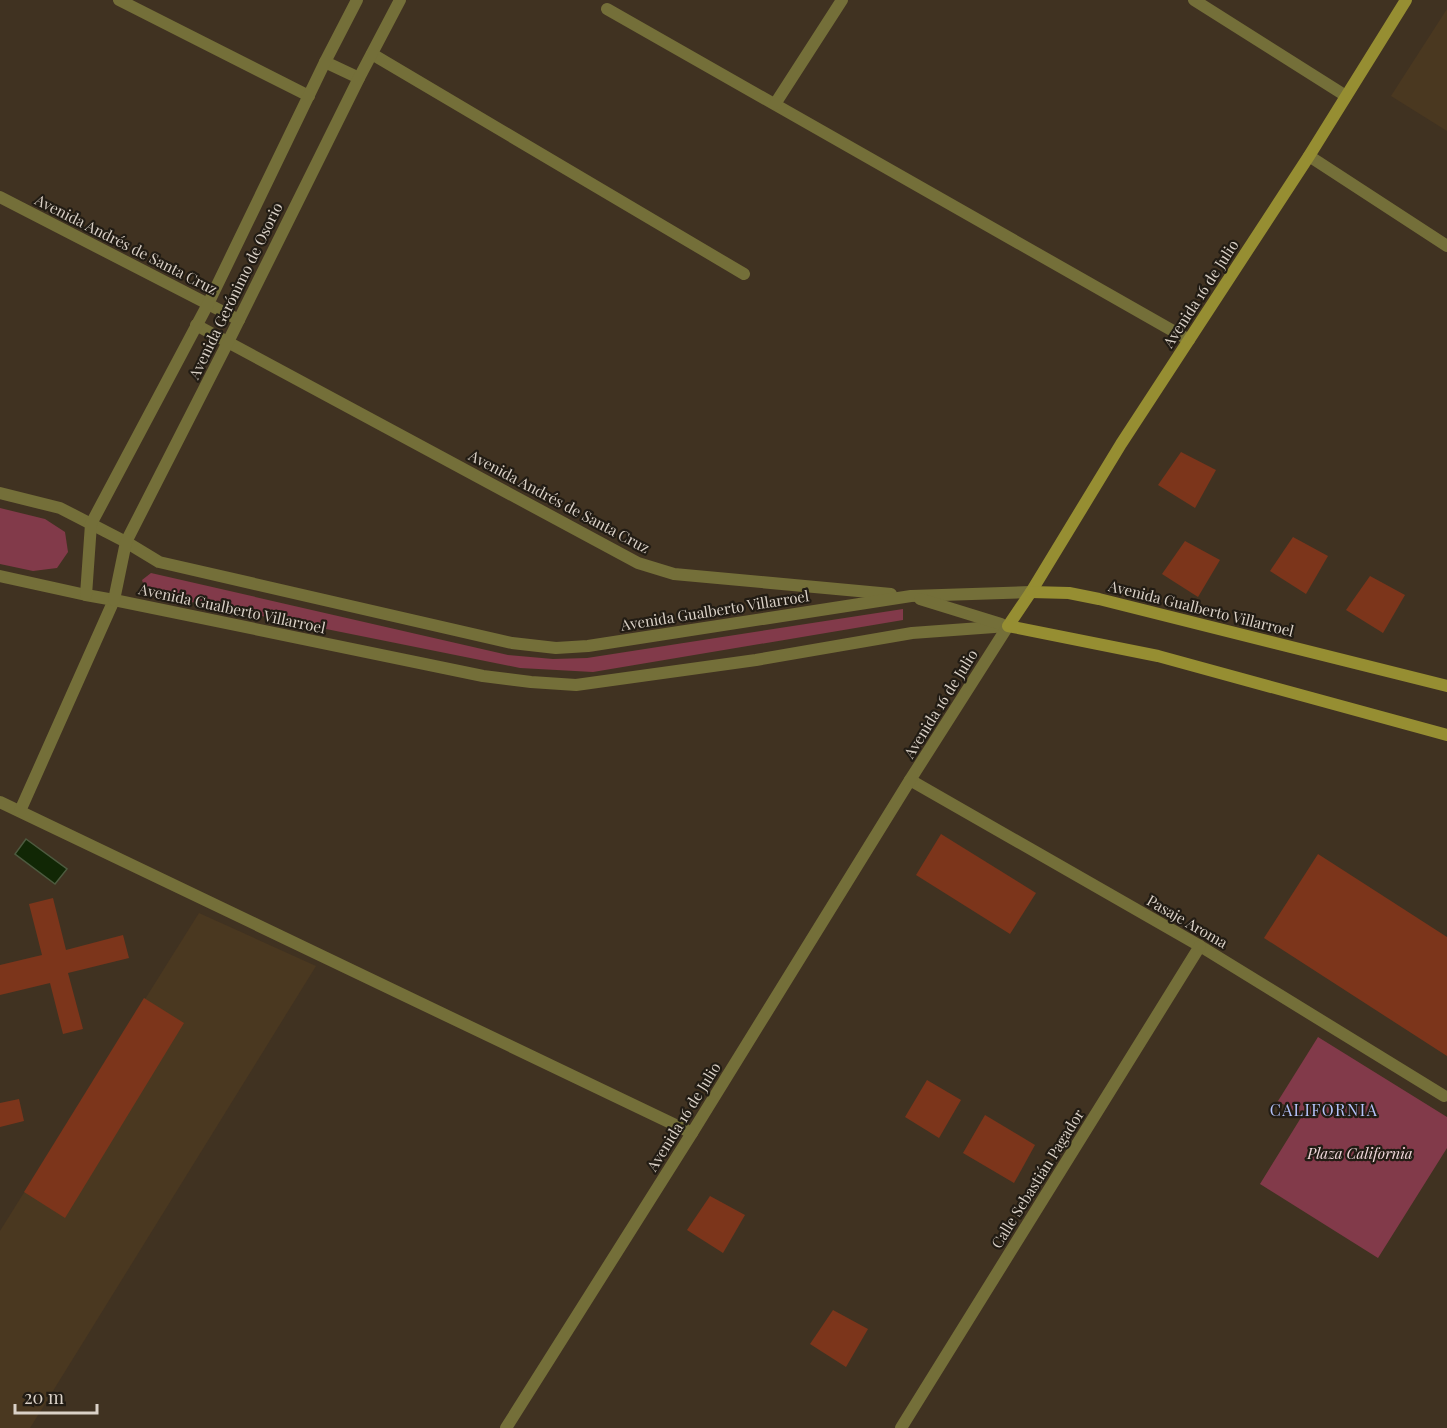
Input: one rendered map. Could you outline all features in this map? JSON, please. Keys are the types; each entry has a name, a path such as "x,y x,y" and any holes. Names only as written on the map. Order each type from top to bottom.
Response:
{"main road":[{"name":"Avenida 16 de Julio","path":"1008,626 1121,444 1309,156 1406,0"},
{"name":"Avenida Gualberto Villarroel","path":"1031,592 1069,593 1099,599 1447,686"},
{"name":"Avenida Gualberto Villarroel","path":"1008,626 1158,656 1447,735"}],"street":[{"path":"119,0 309,96"},
{"name":"Avenida Gerónimo de Osorio","path":"86,595 92,524 208,304 357,0"},
{"name":"Avenida Gerónimo de Osorio","path":"20,811 114,600 126,542 400,0"},
{"path":"775,104 842,0"},
{"path":"1194,0 1346,96"},
{"path":"607,9 1189,340"},
{"path":"372,54 744,274"},
{"path":"325,62 359,78"},
{"path":"1309,156 1447,246"},
{"name":"Avenida Andrés de Santa Cruz","path":"0,197 239,320"},
{"name":"Avenida Andrés de Santa Cruz","path":"196,325 638,563 674,574 911,596 1008,626"},
{"name":"Avenida Gualberto Villarroel","path":"0,493 60,508 159,562 512,643 556,648 599,645 911,596 1031,592"},
{"name":"Avenida Gualberto Villarroel","path":"0,576 483,675 531,682 576,685 756,660 912,633 1008,626"},
{"name":"Avenida 16 de Julio","path":"506,1428 1008,626"},
{"name":"Pasaje Aroma","path":"910,780 1200,946 1444,1096"},
{"path":"0,802 692,1133"},
{"name":"Calle Sebastián Pagador","path":"901,1428 1200,946"}],"shaded area":[{"path":"1447,9 1447,131 1391,96"},
{"path":"26,839 67,869 55,884 15,854"},
{"path":"199,913 316,966 30,1428 0,1428 0,1231"}],"green space":[{"path":"0,508 45,519 65,532 68,552 57,568 33,571 0,564"},
{"path":"151,573 508,655 553,659 587,658 903,609 903,620 593,672 520,668 157,595 145,589 142,580"},
{"name":"Plaza California","path":"1318,1037 1447,1117 1447,1148 1378,1258 1260,1184 1302,1116 1278,1101"}],"building":[{"path":"1181,452 1216,470 1195,508 1158,485"},
{"path":"1293,537 1328,556 1306,594 1270,571"},
{"path":"1185,541 1220,560 1198,597 1162,574"},
{"path":"1370,576 1405,595 1383,633 1346,610"},
{"path":"941,834 1036,893 1010,934 916,875"},
{"path":"1318,854 1447,937 1447,1056 1264,938"},
{"path":"53,898 66,950 123,935 129,958 68,973 83,1029 63,1034 50,983 0,995 0,965 42,955 29,904"},
{"path":"144,998 184,1023 65,1218 24,1192"},
{"path":"927,1080 961,1100 939,1138 905,1117"},
{"path":"19,1099 24,1121 0,1127 0,1103"},
{"path":"985,1115 1035,1145 1014,1183 963,1153"},
{"path":"710,1196 745,1215 723,1253 687,1230"},
{"path":"833,1310 868,1329 846,1367 810,1344"}],"district":[{"name":"CALIFORNIA","path":"1324,1110"}]}
